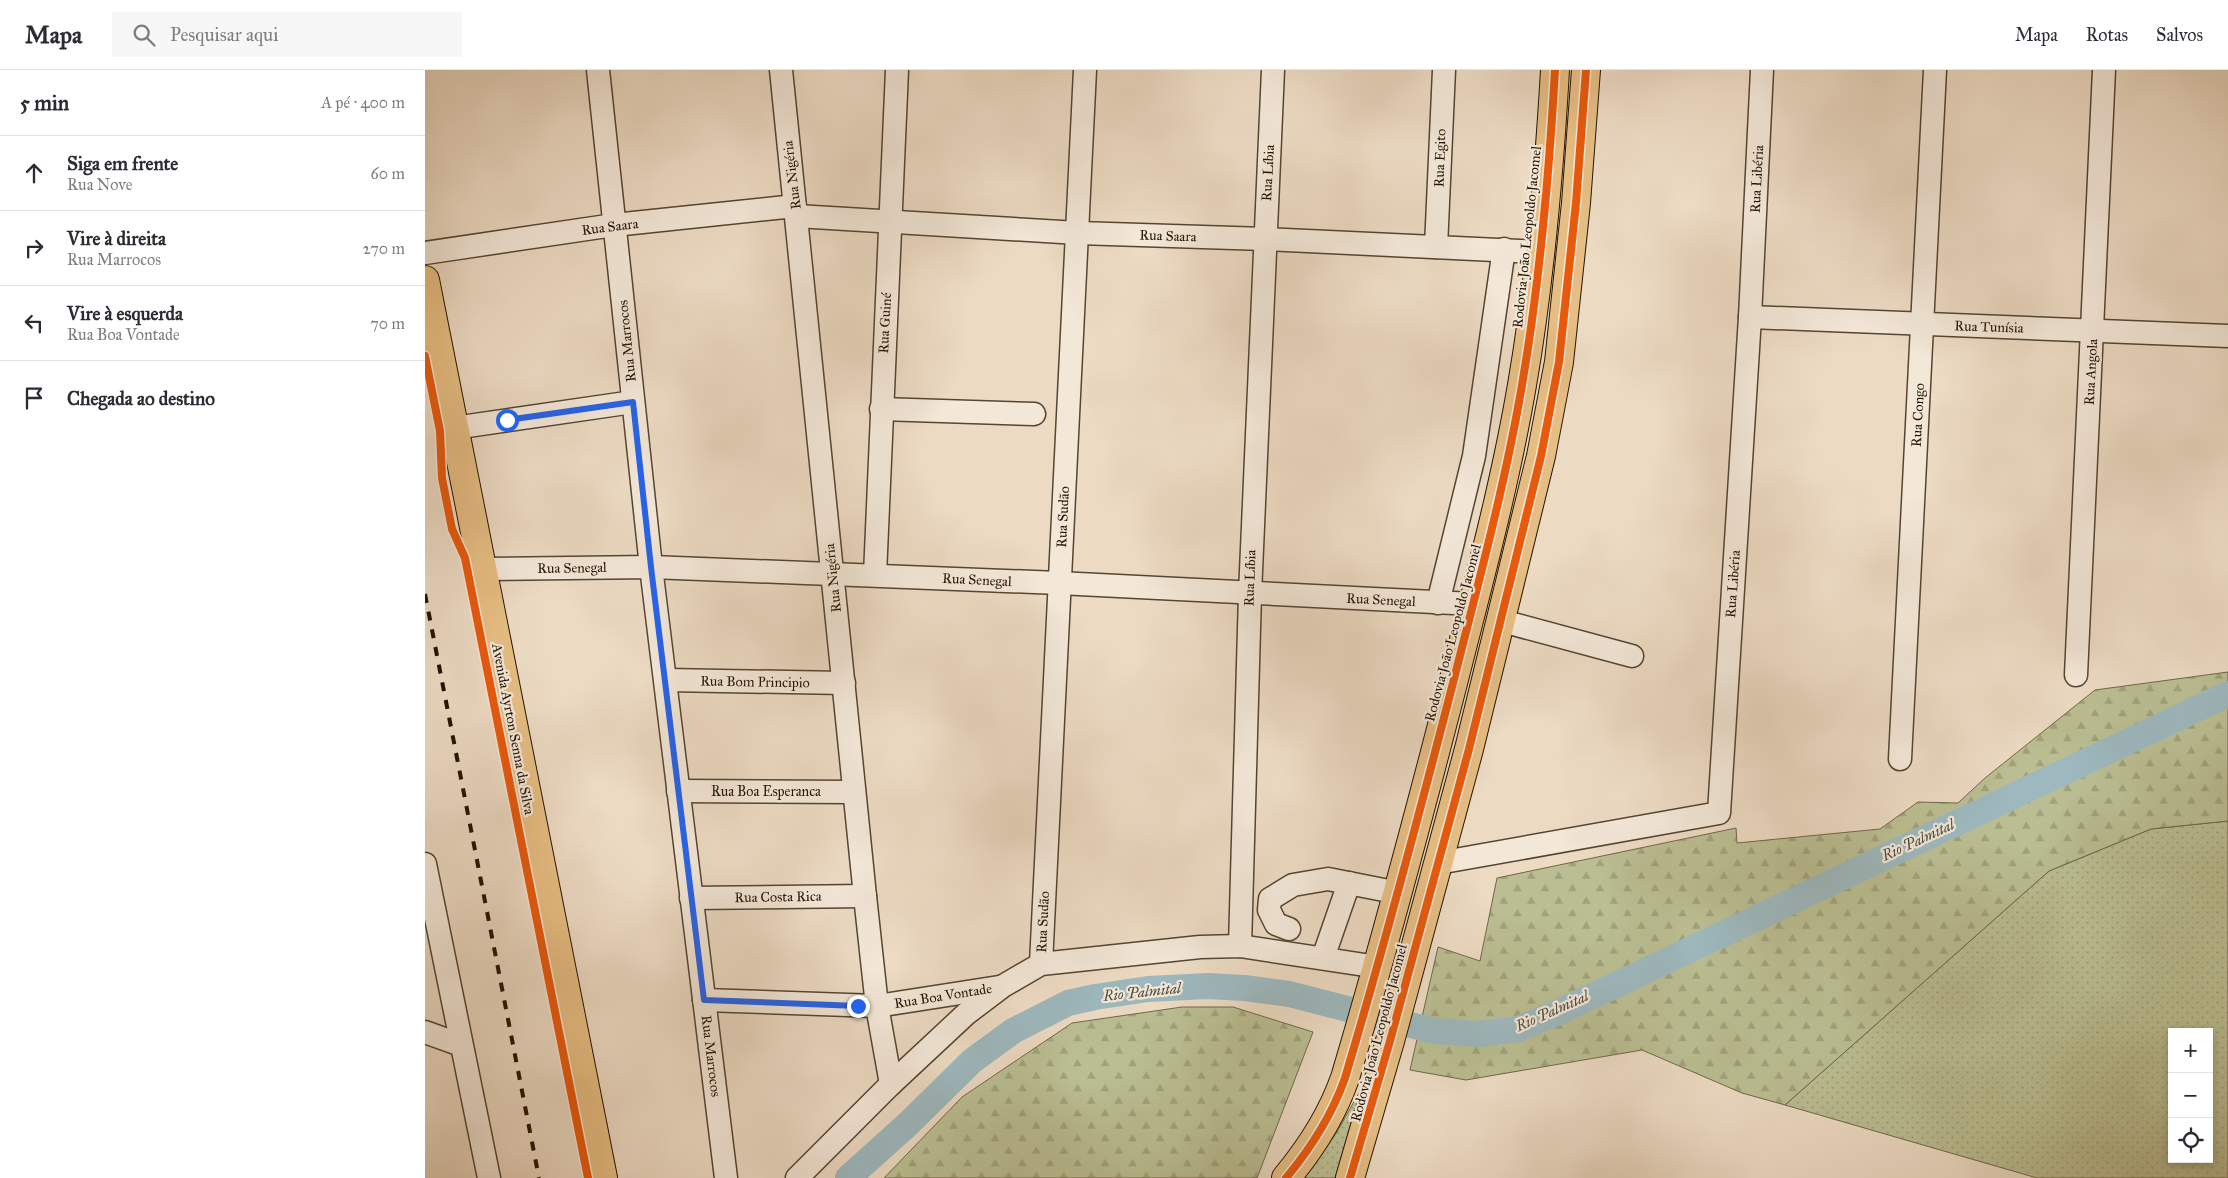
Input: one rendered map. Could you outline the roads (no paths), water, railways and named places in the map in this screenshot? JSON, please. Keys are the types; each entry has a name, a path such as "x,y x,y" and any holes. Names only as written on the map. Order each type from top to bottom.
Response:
{"main road":[{"name":"Rodovia João Leopoldo Jacomel","path":"1287,1178 1320,1131 1339,1096 1399,893 1473,604 1511,446 1523,382 1539,252 1555,70"},
{"name":"Rodovia João Leopoldo Jacomel","path":"1357,1173 1502,621 1541,456 1559,362 1576,203 1587,70"},
{"name":"Avenida Ayrton Senna da Silva","path":"425,280 603,1178"}],"street":[{"name":"Rua Marrocos","path":"598,70 651,567 726,1178"},
{"name":"Rua Nigéria","path":"781,70 865,896 877,1006 891,1084"},
{"name":"Rua Guiné","path":"875,575 897,70"},
{"name":"Rua Sudão","path":"1041,964 1085,70"},
{"name":"Rua Líbia","path":"1240,946 1250,594 1273,70"},
{"name":"Rua Egito","path":"1436,247 1444,70"},
{"name":"Rua Libéria","path":"1439,863 1719,813 1750,317 1762,70"},
{"name":"Rua Congo","path":"1900,759 1935,70"},
{"name":"Rua Angola","path":"2076,675 2104,70"},
{"name":"Rua Saara","path":"425,253 614,225 796,211 890,223 1078,233 1265,239 1539,252"},
{"path":"1438,603 1474,456 1504,249"},
{"name":"Rua Tunísia","path":"1750,317 2228,336"},
{"path":"454,428 633,402"},
{"path":"881,409 1034,414"},
{"name":"Rua Senegal","path":"481,569 651,567 1059,583 1473,604"},
{"path":"1502,621 1632,656"},
{"name":"Rua Bom Principio","path":"666,680 844,683"},
{"name":"Rua Boa Esperanca","path":"678,791 854,792"},
{"path":"426,874 489,1178"},
{"path":"1289,929 1277,924 1269,910 1271,899 1293,885 1328,879 1399,893"},
{"path":"1323,958 1349,883"},
{"name":"Rua Costa Rica","path":"691,898 865,896"},
{"path":"797,1178 939,1038 1003,986 1041,964 1199,947 1240,946 1378,967"},
{"name":"Rua Boa Vontade","path":"704,1000 877,1006 1003,986"},
{"path":"425,1032 461,1045"}],"waterway":[{"name":"Rio Palmital","path":"848,1178 908,1124 972,1061 1013,1031 1068,1003 1148,989 1208,986 1244,988 1289,994 1434,1031 1478,1034 1518,1029 1561,1011 2228,694"}],"railway":[{"path":"425,594 539,1178"}]}
